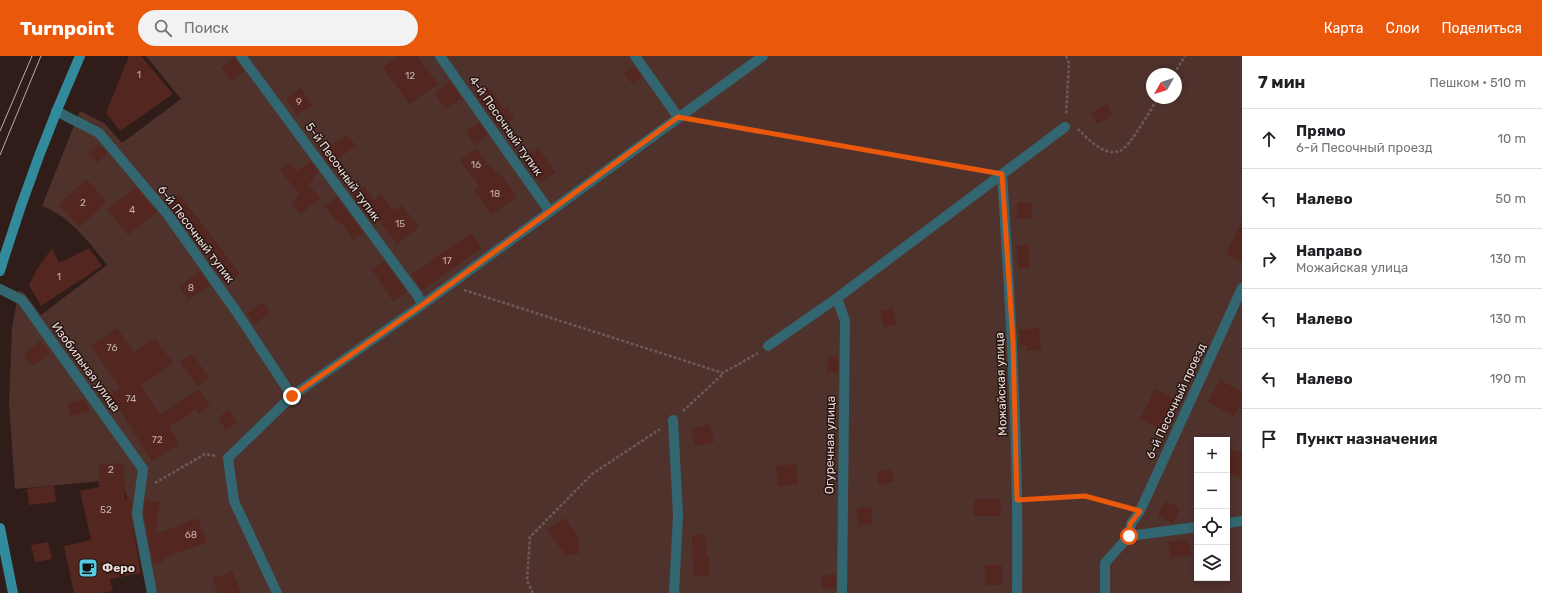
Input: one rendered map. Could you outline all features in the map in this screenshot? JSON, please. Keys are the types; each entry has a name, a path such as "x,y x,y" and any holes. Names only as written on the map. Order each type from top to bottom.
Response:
{"main road":[{"path":"0,271 20,206 56,111 80,56"},
{"path":"0,528 13,593"}],"street":[{"name":"5-й Песочный тупик","path":"241,56 418,296 422,305"},
{"name":"4-й Песочный тупик","path":"440,56 550,212"},
{"path":"635,56 678,117"},
{"path":"277,593 234,501 228,458 292,396 422,305 763,56"},
{"name":"6-й Песочный тупик","path":"56,111 99,133 168,215 236,311 292,396"},
{"path":"768,346 837,298 1066,127"},
{"name":"Можайская улица","path":"1002,174 1013,342 1017,500 1017,593"},
{"name":"6-й Песочный проезд","path":"1129,536 1130,524 1140,511 1242,288"},
{"name":"Изобильная улица","path":"0,289 22,300 143,469 141,483"},
{"name":"Огуречная улица","path":"837,298 845,321 842,593"},
{"path":"673,420 678,516 674,593"},
{"path":"141,483 137,514 152,593"},
{"path":"1230,523 1242,521"},
{"path":"1105,593 1105,563 1129,536 1194,527"}],"path":[{"path":"1066,56 1069,63 1066,127 1078,128 1091,143 1108,151 1119,151 1127,145 1154,104"},
{"path":"1178,68 1185,56"},
{"path":"678,117 1002,174"},
{"path":"460,289 724,374"},
{"path":"533,593 527,581 530,537 592,474 673,420 724,374 768,346"},
{"path":"141,483 154,483 205,454 228,458"},
{"path":"1017,500 1085,496 1140,511"}],"shaded area":[{"path":"146,56 1242,56 1242,593 147,593 123,479 15,489 9,403 12,328 19,290 24,293 41,315 107,265 79,231 62,217 42,206 80,111 104,123 122,143 181,99"}],"building":[{"path":"129,56 141,56 173,94 120,131 106,113"},
{"path":"399,56 417,56 438,84 410,104 383,68"},
{"path":"234,58 244,71 231,81 221,68"},
{"path":"634,66 642,77 633,84 624,74"},
{"path":"450,81 462,98 446,109 434,93"},
{"path":"489,87 504,109 507,107 514,118 499,128 476,96"},
{"path":"301,88 312,105 297,115 286,98"},
{"path":"1107,104 1113,115 1097,124 1091,113"},
{"path":"479,122 488,135 474,145 466,131"},
{"path":"347,134 356,146 329,165 321,153"},
{"path":"97,144 107,153 98,163 88,153"},
{"path":"476,148 496,174 499,172 517,197 492,215 474,191 479,186 460,160"},
{"path":"538,148 556,172 540,183 522,159"},
{"path":"310,161 319,172 313,177 315,179 308,184 320,198 301,214 291,203 300,195 280,170 289,162 297,172"},
{"path":"86,179 107,201 80,227 59,205"},
{"path":"364,186 374,200 381,194 394,211 402,205 419,227 397,244 379,221 374,225 352,195"},
{"path":"136,187 157,212 128,235 107,210"},
{"path":"179,194 240,274 226,283 211,265 213,263 168,205"},
{"path":"337,197 363,233 354,240 339,220 337,222 324,206"},
{"path":"1032,202 1032,218 1017,219 1017,203"},
{"path":"1242,221 1242,262 1226,254"},
{"path":"471,233 482,248 422,290 411,275"},
{"path":"1017,245 1030,245 1030,268 1018,268"},
{"path":"52,248 59,263 89,248 102,266 41,306 29,285 37,269"},
{"path":"384,261 407,292 393,301 372,270"},
{"path":"200,272 210,285 188,300 179,286"},
{"path":"263,302 270,313 254,324 247,313"},
{"path":"893,308 897,325 884,327 881,311"},
{"path":"117,328 134,352 155,338 173,363 140,385 160,415 199,389 210,406 199,414 196,409 169,427 179,444 152,461 110,395 120,388 91,345"},
{"path":"1039,328 1041,350 1026,351 1026,346 1020,346 1019,330"},
{"path":"40,341 50,353 32,366 23,355"},
{"path":"193,354 209,378 197,386 180,362"},
{"path":"828,357 838,357 838,373 827,373"},
{"path":"1220,380 1242,392 1242,400 1234,416 1208,402"},
{"path":"1155,389 1176,400 1160,429 1140,419"},
{"path":"85,399 90,411 71,416 68,403"},
{"path":"229,410 237,423 226,430 218,418"},
{"path":"710,424 714,442 695,446 691,429"},
{"path":"1230,449 1242,453 1242,479 1230,474"},
{"path":"124,463 125,498 132,499 131,515 141,573 110,579 113,591 102,593 74,593 64,546 91,540 80,491 99,487 99,464"},
{"path":"796,464 798,484 778,486 776,466"},
{"path":"891,469 894,481 879,485 876,472"},
{"path":"54,485 56,502 29,505 27,489"},
{"path":"1000,498 1001,516 974,516 974,499"},
{"path":"145,500 159,502 156,534 198,518 207,542 165,558 165,561 153,564 144,514"},
{"path":"1165,501 1180,508 1173,523 1158,515"},
{"path":"871,507 872,524 859,526 857,508"},
{"path":"564,518 578,537 580,553 566,556 547,530"},
{"path":"705,534 707,558 710,558 710,576 693,575 692,535"},
{"path":"1188,539 1191,555 1171,558 1169,542"},
{"path":"48,542 52,559 35,562 31,545"},
{"path":"985,565 1002,565 1002,585 985,585"},
{"path":"232,571 241,593 218,593 212,579"},
{"path":"836,574 836,587 823,589 820,576"}],"tram line":[{"path":"0,131 32,56"},
{"path":"0,155 41,56"}],"place":[{"name":"Феро","path":"88,568"}],"route":[{"path":"292,396 422,305 678,117 1002,174 1013,342 1017,500 1085,496 1140,511 1130,524 1129,536"}]}
